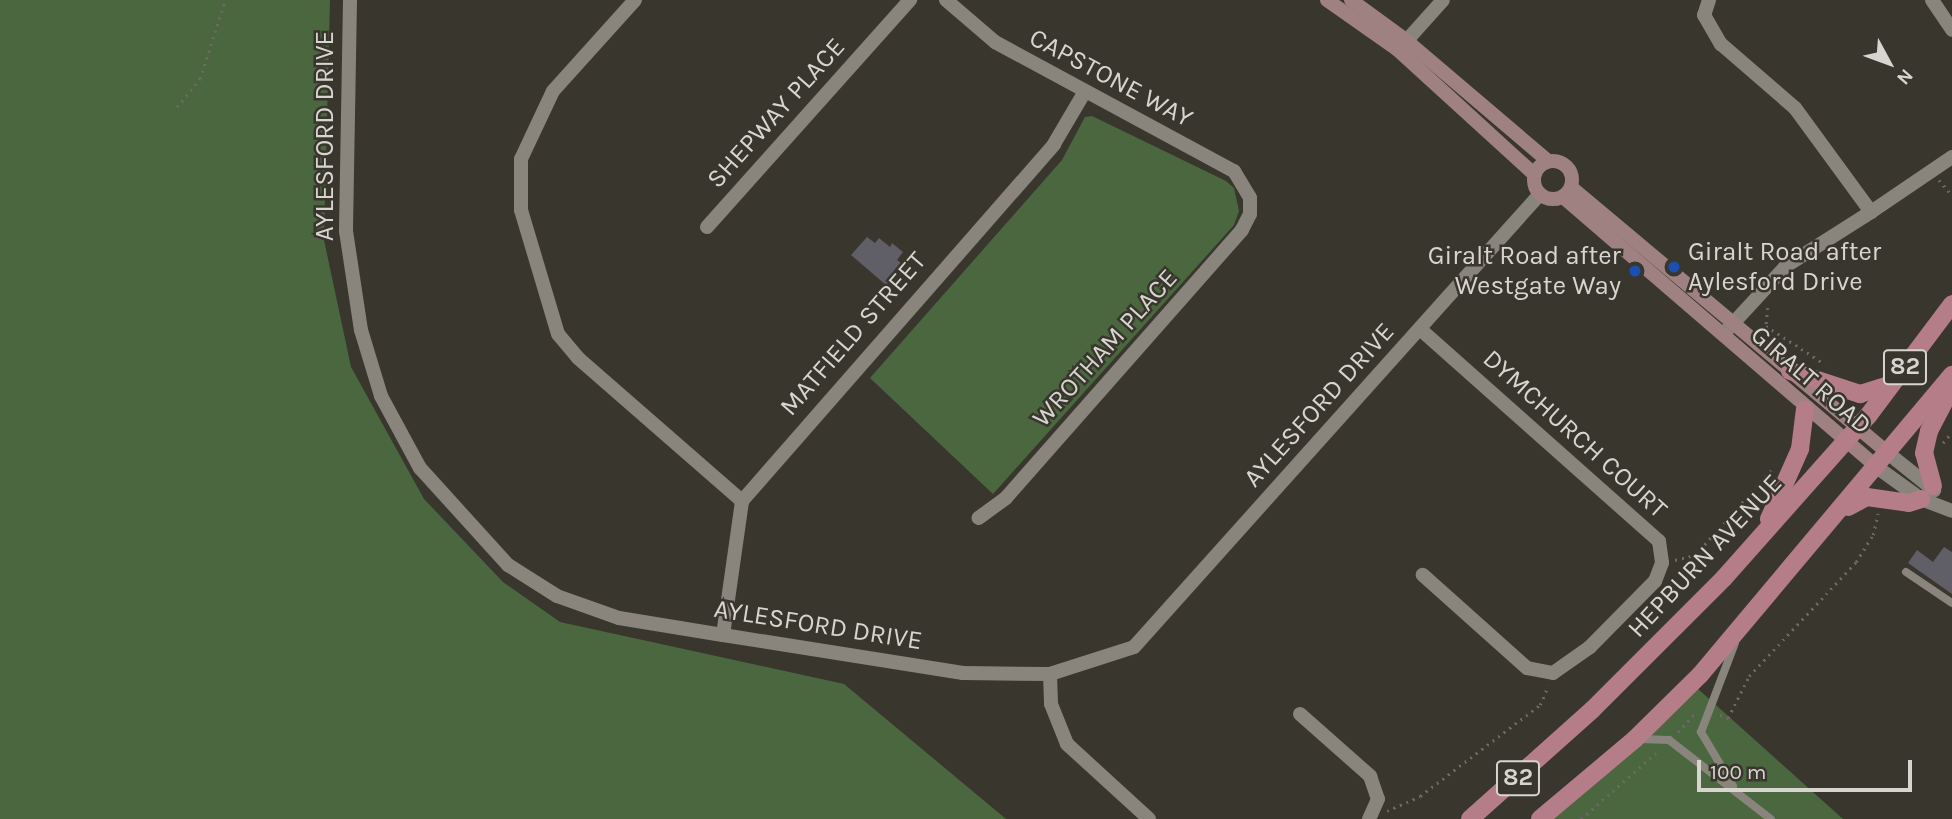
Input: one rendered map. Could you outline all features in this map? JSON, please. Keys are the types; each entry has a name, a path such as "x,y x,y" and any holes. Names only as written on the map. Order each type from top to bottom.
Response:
{"main road":[{"name":"HEPBURN AVENUE","path":"1470,819 1628,675 1762,535 1856,429 1952,304"},
{"path":"1790,371 1860,394 1893,383"},
{"name":"82","path":"1540,819 1635,739 1741,628 1878,468 1952,375"},
{"path":"1838,514 1860,499 1882,498 1909,503 1937,500 1924,453 1929,431 1952,387"},
{"path":"1762,535 1800,449 1805,408"}],"street":[{"name":"AYLESFORD DRIVE","path":"350,0 348,243 361,330 381,396 420,468 508,565 557,596 619,618 723,635 963,673 1050,674 1134,647 1540,194"},
{"path":"635,0 553,91 522,159 521,210 558,334 578,358 742,501 723,635"},
{"name":"SHEPWAY PLACE","path":"707,227 910,0"},
{"name":"CAPSTONE WAY","path":"946,0 995,42 1084,93 1234,171 1244,181 1250,198"},
{"path":"1327,0 1403,45 1535,175 1540,194 1551,199 1567,192 1569,168 1548,161 1351,0"},
{"path":"1403,45 1443,0"},
{"path":"1709,0 1704,15 1721,44 1795,108 1871,212"},
{"path":"1932,0 1952,30"},
{"name":"MATFIELD STREET","path":"742,501 1054,144 1084,93"},
{"path":"1723,335 1786,266 1952,158"},
{"path":"1535,175 1548,161"},
{"name":"GIRALT ROAD","path":"1567,192 1790,371 1889,454 1937,500"},
{"name":"GIRALT ROAD","path":"1567,192 1844,443 1878,468 1937,500"},
{"name":"WROTHAM PLACE","path":"978,518 1006,498 1242,230 1250,214 1250,198"},
{"name":"DYMCHURCH COURT","path":"1420,329 1659,541 1662,563"},
{"path":"1423,575 1527,668 1553,673 1590,647 1655,581 1662,563"},
{"path":"1050,674 1051,704 1067,744 1149,819"},
{"path":"1300,714 1370,776 1378,799 1376,816"}],"lane":[{"path":"1906,572 1952,603"},
{"path":"1733,786 1701,732 1741,628"},
{"path":"1635,739 1669,740 1733,786 1771,819"}],"path":[{"path":"177,107 200,79 225,0"},
{"path":"1933,172 1952,195"},
{"path":"1924,453 1931,454 1952,432"},
{"path":"1662,563 1695,555 1774,467"},
{"path":"1581,819 1669,740 1697,711 1708,710 1728,718 1749,676 1865,550 1882,498"},
{"path":"1376,816 1420,796 1540,705 1553,673"}],"green space":[{"path":"0,0 330,0 324,240 351,367 424,499 503,582 560,622 844,684 1006,819 0,819"},
{"path":"1092,116 1226,181 1234,188 1239,211 1234,225 993,494 870,378 1062,160 1085,117"},
{"path":"1697,688 1843,819 1548,819"}],"building":[{"path":"867,237 875,243 879,238 890,247 892,243 903,252 897,260 906,267 886,285 851,255"},
{"path":"1944,547 1952,552 1952,594 1908,563 1917,550 1933,562"}],"place":[{"name":"Giralt Road after Aylesford Drive","path":"1674,267"},
{"name":"Giralt Road after Westgate Way","path":"1635,271"}]}
